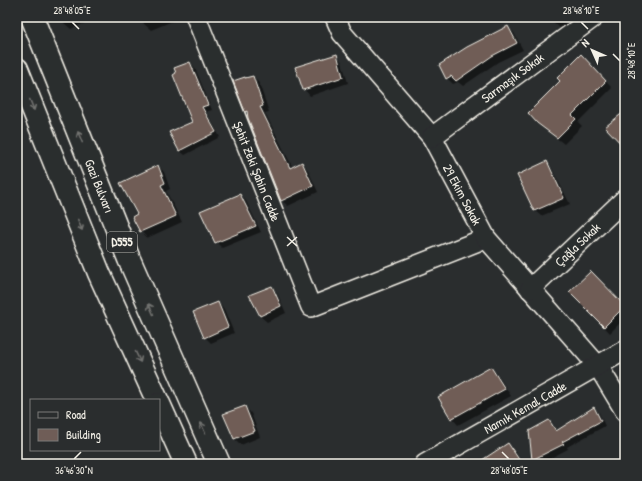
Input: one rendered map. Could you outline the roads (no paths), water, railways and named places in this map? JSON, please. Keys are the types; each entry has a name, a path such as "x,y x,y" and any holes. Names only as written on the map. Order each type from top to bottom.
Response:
{"main road":[{"name":"Gazi Bulvarı","path":"32,17 128,259 219,464"},
{"name":"D555","path":"17,68 99,273 157,399"},
{"path":"160,406 186,464"}],"street":[{"name":"Şehit Zeki Şahin Cadde","path":"196,17 311,307 486,238"},
{"name":"29 Ekim Sokak","path":"335,17 342,33 432,137 486,238 598,366 625,411"},
{"name":"Sarmaşık Sokak","path":"432,137 594,17"},
{"name":"Çağla Sokak","path":"530,289 625,199"},
{"name":"Namık Kemal Cadde","path":"425,464 625,350"}]}
